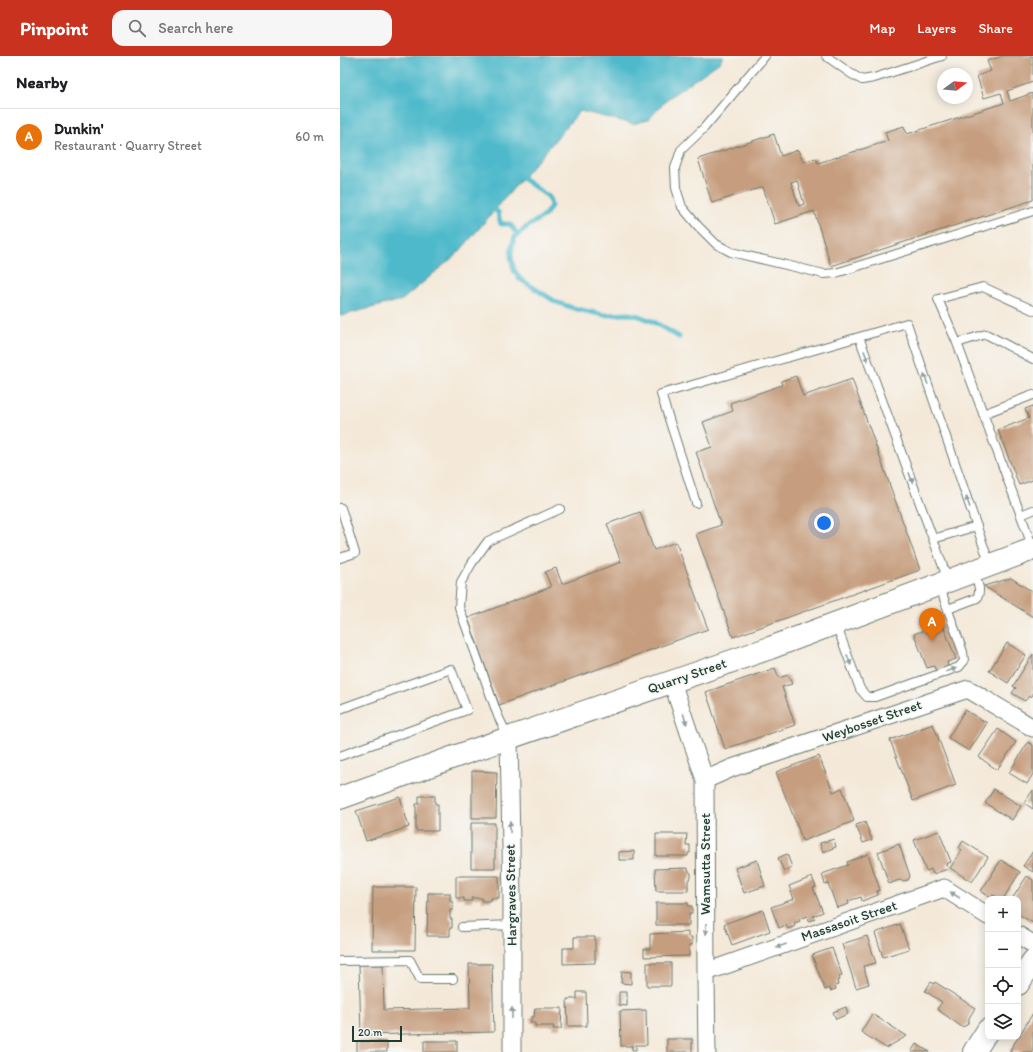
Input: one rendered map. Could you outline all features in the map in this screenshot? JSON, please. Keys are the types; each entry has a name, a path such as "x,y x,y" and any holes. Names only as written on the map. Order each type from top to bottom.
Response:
{"street":[{"name":"Quarry Street","path":"340,798 508,738 770,648 1033,549"},
{"name":"Wamsutta Street","path":"672,682 705,780 707,1052"},
{"name":"Weybosset Street","path":"705,780 732,768 968,689 1033,728"},
{"name":"Hargraves Street","path":"508,738 512,925 512,1052"},
{"name":"Massasoit Street","path":"706,972 944,888 985,914"},
{"path":"1021,937 1033,944"},
{"path":"1021,979 1033,961"},
{"path":"974,1052 985,1035"}],"lane":[{"path":"764,56 704,128 681,150 675,168 676,188 682,207 716,244 730,252 824,274 836,273 1033,211"},
{"path":"826,56 862,80 874,78 942,56"},
{"path":"1033,310 983,288 938,299 957,343 1033,549"},
{"path":"696,504 661,394 907,323 977,526 982,568 979,588 980,594 978,598 948,609"},
{"path":"957,343 986,334 1033,359"},
{"path":"835,623 860,689 867,697 875,697 959,667 964,661 963,652 948,609 944,583 933,539 859,336"},
{"path":"983,414 1033,395"},
{"path":"340,508 355,553 340,558"},
{"path":"508,738 498,716 459,607 461,582 472,563 488,541 560,509"},
{"path":"1021,515 1033,510"},
{"path":"933,539 977,526"},
{"path":"340,710 451,669 467,710 340,756"},
{"path":"462,927 512,925"},
{"path":"340,961 410,960 420,979 452,979"}],"water":[{"path":"340,56 723,56 720,62 667,99 648,120 633,124 580,111 458,253 402,300 340,316"}],"building":[{"path":"1003,56 1033,56 1033,82 1007,91 1010,101 1033,93 1033,200 831,266 814,211 775,224 763,187 712,203 698,159 774,134 781,156 798,150 803,162 816,158 818,163 888,141 885,132 904,126 907,134 1004,103 1001,93 984,98 977,76 991,71 987,61","holes":["797,180 804,204 799,206 791,182"]},
{"path":"796,376 803,396 852,379 920,570 733,637 696,534 721,525 696,452 712,447 703,422 733,411 730,403 782,385 781,381"},
{"path":"1033,406 1033,480 1019,485 998,430 1029,418 1025,409"},
{"path":"640,512 654,550 676,542 708,629 499,705 468,618 551,587 545,572 556,568 562,584 621,562 607,524"},
{"path":"1011,578 1033,592 1033,617 984,586"},
{"path":"942,623 956,659 947,662 948,666 936,671 934,666 927,668 914,634"},
{"path":"1007,643 1026,655 1008,683 989,671"},
{"path":"1033,654 1033,695 1031,697 1029,696 1025,701 1012,693 1016,688 1013,686"},
{"path":"775,668 779,678 788,675 792,684 782,687 795,725 725,749 706,692"},
{"path":"965,710 987,723 969,751 948,738"},
{"path":"933,724 956,785 913,801 890,740"},
{"path":"998,729 1016,742 997,770 979,757"},
{"path":"1028,742 1033,745 1033,774 1027,784 1009,773"},
{"path":"819,756 833,792 842,788 854,821 803,841 776,772"},
{"path":"472,771 497,772 496,818 472,818"},
{"path":"994,789 1021,806 1012,820 985,803"},
{"path":"1033,790 1033,809 1024,803"},
{"path":"419,796 435,796 435,804 438,804 438,831 416,831 416,804 419,804"},
{"path":"400,797 409,827 366,841 356,811"},
{"path":"865,822 872,840 863,843 856,825"},
{"path":"471,823 495,823 495,868 471,868"},
{"path":"939,831 951,862 946,864 948,869 933,874 931,869 926,871 914,840"},
{"path":"656,834 687,834 686,845 690,845 690,853 688,853 688,856 656,856"},
{"path":"834,839 836,847 823,852 820,843"},
{"path":"963,841 988,857 972,882 950,868 962,850 959,848"},
{"path":"899,844 910,876 908,880 899,880 889,884 878,852"},
{"path":"634,851 634,860 619,860 619,852"},
{"path":"1033,851 1033,872 1023,866"},
{"path":"787,854 792,867 784,871 778,858"},
{"path":"868,854 880,890 877,891 878,895 862,901 861,897 848,901 849,904 837,908 828,883 825,884 822,874 848,865 847,862"},
{"path":"757,860 765,886 744,893 735,868"},
{"path":"1001,860 1020,872 1005,896 988,896 981,891"},
{"path":"688,868 688,871 691,873 691,878 688,880 688,891 656,891 655,869"},
{"path":"456,876 499,876 499,898 491,898 491,901 482,901 482,898 472,898 472,901 464,901 464,898 456,898"},
{"path":"1027,876 1033,880 1033,923 1021,916 1021,896 1014,896"},
{"path":"812,877 816,887 813,888 823,912 813,916 815,919 809,921 807,916 799,919 800,921 794,923 795,926 788,929 786,925 779,928 771,907 794,899 789,886"},
{"path":"373,887 416,887 415,950 372,950"},
{"path":"428,893 450,893 450,901 452,901 453,910 450,910 452,928 450,928 450,936 427,936"},
{"path":"656,903 688,903 688,906 692,906 692,914 689,914 689,925 656,925"},
{"path":"763,910 770,931 732,945 724,924"},
{"path":"900,924 909,949 883,957 875,933"},
{"path":"688,932 688,937 692,937 692,945 689,945 689,956 644,957 644,949 650,949 650,934"},
{"path":"867,936 876,963 863,966 869,984 856,988 842,944"},
{"path":"574,937 595,937 595,963 563,964 563,948 574,948"},
{"path":"832,948 842,975 839,977 840,980 837,981 838,985 835,986 836,989 830,991 830,988 825,990 812,955"},
{"path":"647,963 671,963 671,986 647,986"},
{"path":"469,964 492,964 494,1032 361,1035 359,965 383,965 384,1010 470,1008"},
{"path":"622,971 631,972 631,984 621,983"},
{"path":"931,982 934,984 935,982 975,1008 967,1025 962,1027 937,1009 942,1002 925,991"},
{"path":"577,992 586,992 587,1026 568,1026 567,999 577,999"},
{"path":"619,992 627,992 627,1006 619,1005"},
{"path":"846,1007 848,1014 836,1019 833,1012"},
{"path":"535,1008 562,1008 561,1029 553,1029 554,1026 535,1026 535,1023 531,1023 531,1017 534,1017"},
{"path":"646,1010 647,1045 636,1045 636,1050 632,1050 632,1046 621,1046 620,1011"},
{"path":"1033,1013 1033,1052 1009,1052 1016,1040 1021,1040 1021,1032"},
{"path":"872,1014 907,1036 886,1048 861,1032"},
{"path":"667,1039 692,1039 692,1052 667,1052"},
{"path":"357,1041 387,1042 387,1052 357,1052"},
{"path":"424,1041 457,1041 457,1052 424,1052"},
{"path":"916,1044 930,1052 911,1052"}],"waterway":[{"path":"522,178 549,197 551,206 545,215 515,237 511,256 514,270 520,279 556,302 573,308 604,315 629,314 639,316 652,321 679,337"},
{"path":"495,210 498,212 501,224 510,224 518,235"}],"place":[{"name":"Dunkin'","path":"932,641"}]}
